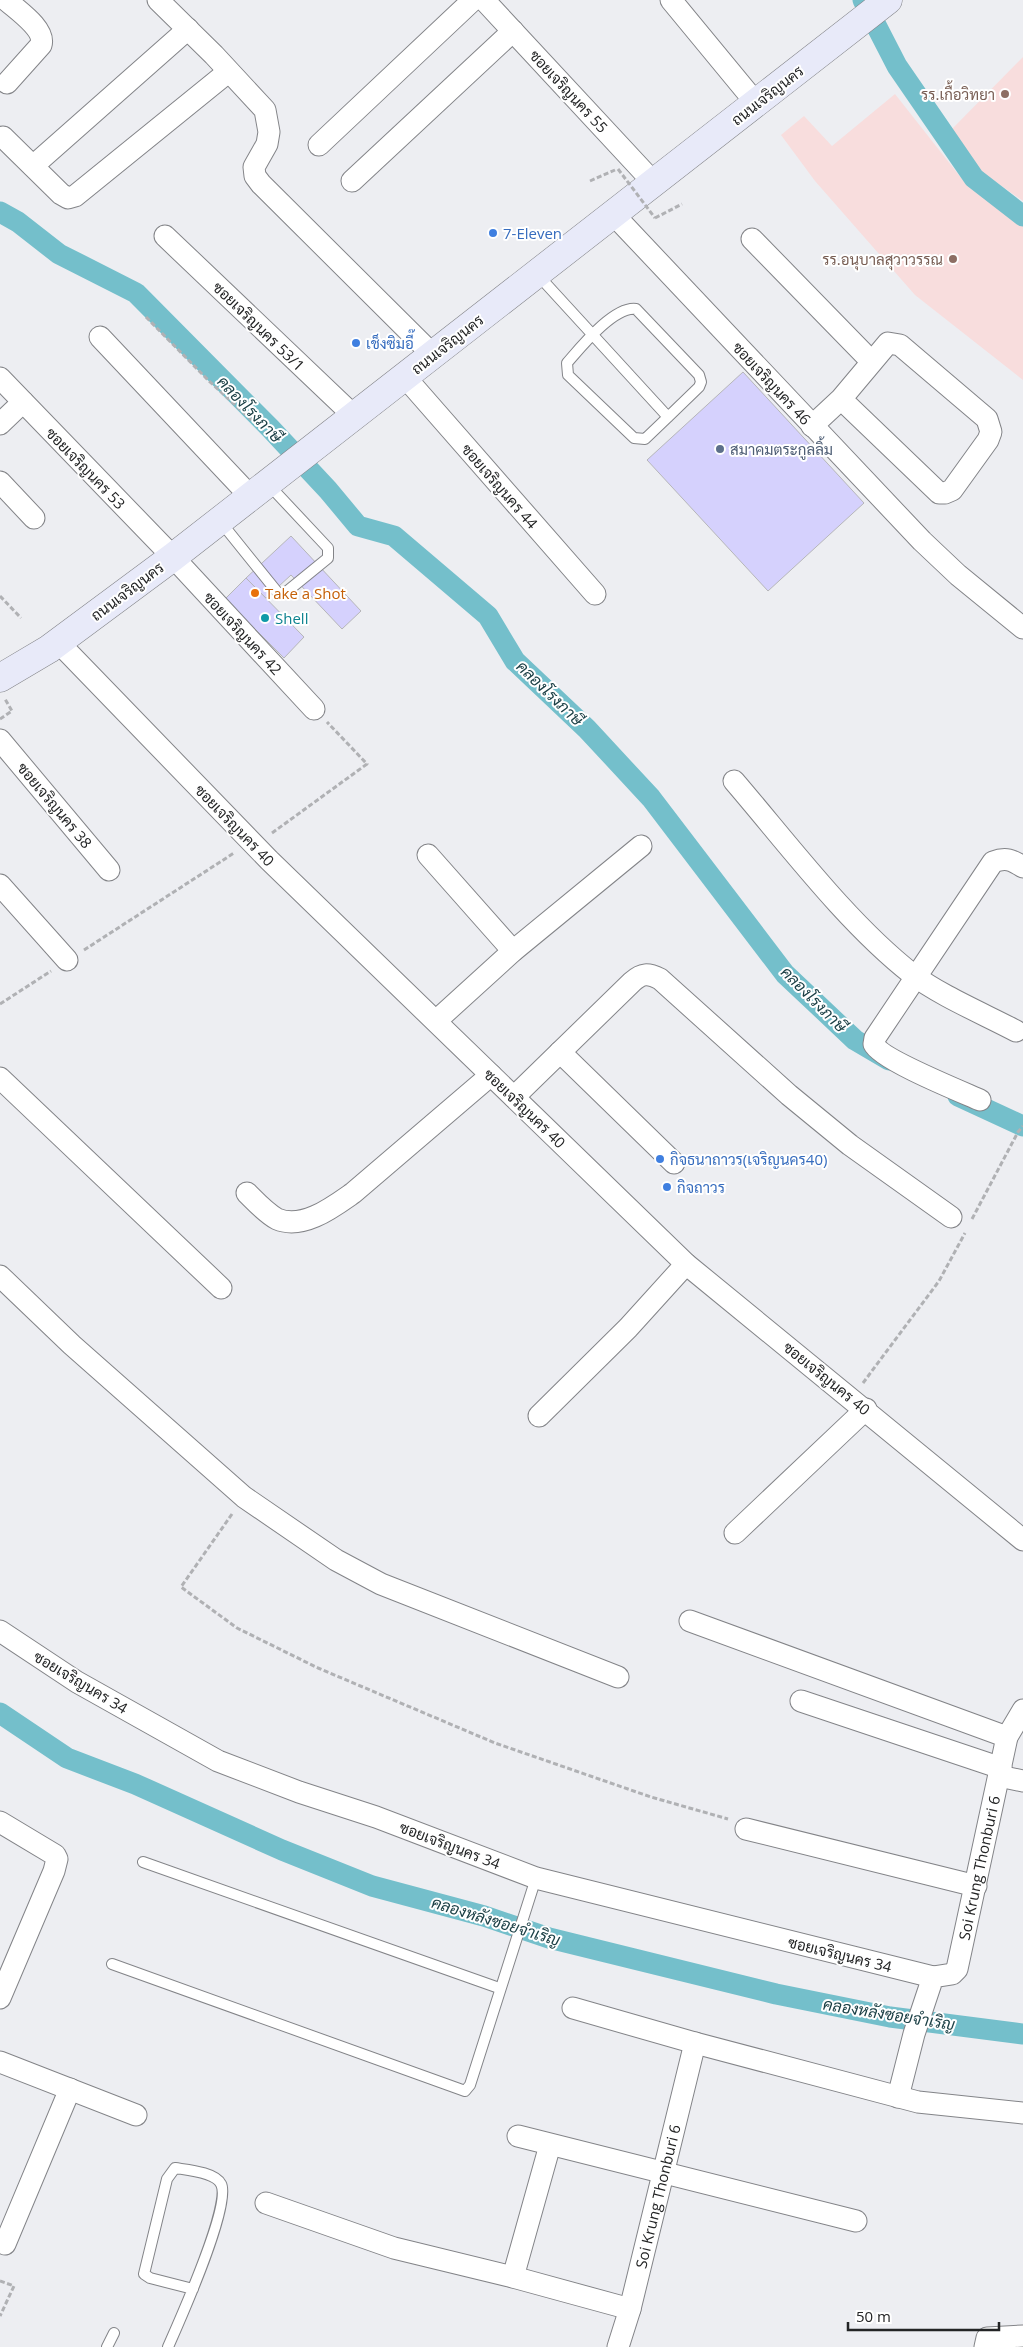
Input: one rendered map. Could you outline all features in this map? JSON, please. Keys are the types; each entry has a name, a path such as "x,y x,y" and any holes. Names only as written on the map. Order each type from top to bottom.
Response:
{"main road":[{"name":"ถนนเจริญนคร","path":"0,678 58,642 173,557 885,2"}],"street":[{"path":"6,0 42,35 41,45 7,82"},
{"path":"158,0 265,110 269,132 267,144 254,167 255,176 261,184 433,355"},
{"path":"319,145 472,0"},
{"name":"ซอยเจริญนคร 55","path":"484,0 654,183"},
{"path":"671,0 756,103"},
{"path":"33,166 188,29"},
{"path":"352,181 513,31"},
{"path":"3,136 61,194 68,198 74,196 228,72"},
{"name":"ซอยเจริญนคร 46","path":"614,215 812,426 958,575 1022,624"},
{"name":"ซอยเจริญนคร 53/1","path":"165,236 354,416"},
{"path":"752,239 871,361"},
{"path":"100,336 259,490"},
{"path":"812,426 841,399 888,343 900,344 987,418 990,432 988,440 952,490 946,493 939,492 841,399"},
{"name":"ซอยเจริญนคร 44","path":"404,377 595,594"},
{"name":"ซอยเจริญนคร 53","path":"0,378 173,557"},
{"path":"0,424 23,402"},
{"path":"0,482 34,518"},
{"name":"ซอยเจริญนคร 42","path":"173,557 314,709"},
{"name":"ซอยเจริญนคร 40","path":"58,642 269,860 686,1264 1023,1540"},
{"name":"ซอยเจริญนคร 38","path":"0,740 109,870"},
{"path":"734,781 830,893 888,954 914,976 1016,1031"},
{"path":"436,1021 512,952 641,846"},
{"path":"428,855 512,952"},
{"path":"980,1100 876,1049 875,1038 914,976 993,862 1003,858 1009,859 1023,867"},
{"path":"0,886 68,960"},
{"path":"514,1097 640,975 649,974 660,979 789,1095 850,1145 951,1216"},
{"path":"560,1052 674,1163"},
{"path":"247,1193 277,1219 290,1222 328,1211 352,1193 491,1075"},
{"path":"0,1078 220,1288"},
{"path":"539,1416 628,1328 686,1264"},
{"path":"0,1276 72,1345 244,1497 336,1560 381,1584 618,1677"},
{"path":"735,1532 858,1405"},
{"path":"690,1621 1007,1737"},
{"name":"ซอยเจริญนคร 34","path":"0,1630 77,1682 218,1761 536,1878 933,1977"},
{"path":"801,1701 1023,1781"},
{"name":"Soi Krung Thonburi 6","path":"933,1977 952,1974 957,1969 1007,1737 1023,1710"},
{"path":"0,1822 55,1855 57,1859 54,1871 0,1998"},
{"path":"746,1829 976,1886"},
{"path":"898,2097 914,2034 933,1977"},
{"path":"573,2008 695,2043 918,2102 1023,2113"},
{"name":"Soi Krung Thonburi 6","path":"618,2347 630,2308 695,2043"},
{"path":"0,2062 136,2115"},
{"path":"5,2244 70,2089"},
{"path":"518,2136 856,2221"},
{"path":"513,2277 550,2145"},
{"path":"266,2203 394,2248 630,2308"},
{"path":"985,2347 987,2338 1023,2336"}],"lane":[{"path":"537,274 668,417"},
{"path":"629,308 636,309 699,375 701,382 699,387 668,417 644,439 634,438 568,374 567,362 592,335 621,311 629,308"},
{"path":"220,520 278,593 285,594 328,558 330,553 328,548 259,490"},
{"path":"144,1862 499,1988"},
{"path":"112,1964 462,2092 467,2090 470,2085 499,1988 523,1922 536,1878"},
{"path":"168,2347 193,2289 222,2202 221,2184 215,2178 175,2168 168,2180 144,2274 150,2278 193,2289"},
{"path":"108,2347 114,2332"}],"path":[{"path":"590,181 618,169 656,218 682,204"},
{"path":"146,317 209,381 266,433"},
{"path":"0,596 21,618"},
{"path":"0,719 12,711"},
{"path":"0,1004 68,960"},
{"path":"858,1405 880,1357 939,1281 1018,1132 1023,1126"},
{"path":"244,1497 181,1587 237,1628 318,1668 494,1743 651,1797 738,1822 746,1829"},
{"path":"0,2281 14,2286 0,2316"}],"shaded area":[{"name":"รร.เกื้อวิทยา","path":"1023,57 1023,201 983,173 950,131"},
{"name":"รร.อนุบาลสุวาวรรณ","path":"895,94 962,179 1023,224 1023,380 915,295 815,181 781,135 804,116 832,146"}],"building":[{"path":"743,372 864,503 768,591 647,460"},
{"name":"Shell","path":"291,536 361,611 342,629 291,575 266,598 246,578"},
{"name":"Shell","path":"246,578 304,637 284,658 225,599"}],"waterway":[{"path":"863,0 897,66 974,178 1023,216"},
{"name":"คลองโรงภาษี","path":"0,212 18,222 59,254 136,293 271,429 328,490 358,526 394,536 488,616 515,661 587,729 651,798 785,974 855,1040 889,1060"},
{"name":"คลองโรงภาษี","path":"958,1096 1023,1126"},
{"name":"คลองหลังซอยจำเริญ","path":"0,1713 67,1758 135,1784 282,1850 372,1886 484,1916 549,1938 776,1994 890,2017 1023,2034"}],"place":[{"name":"รร.เกื้อวิทยา","path":"1005,94"},
{"name":"7-Eleven","path":"493,233"},
{"name":"รร.อนุบาลสุวาวรรณ","path":"953,259"},
{"name":"เช็งซิมอี๊","path":"356,343"},
{"name":"สมาคมตระกูลลิ้ม","path":"720,449"},
{"name":"Take a Shot","path":"255,593"},
{"name":"Shell","path":"265,618"},
{"name":"กิจธนาถาวร(เจริญนคร40)","path":"660,1159"},
{"name":"กิจถาวร","path":"667,1187"}]}
